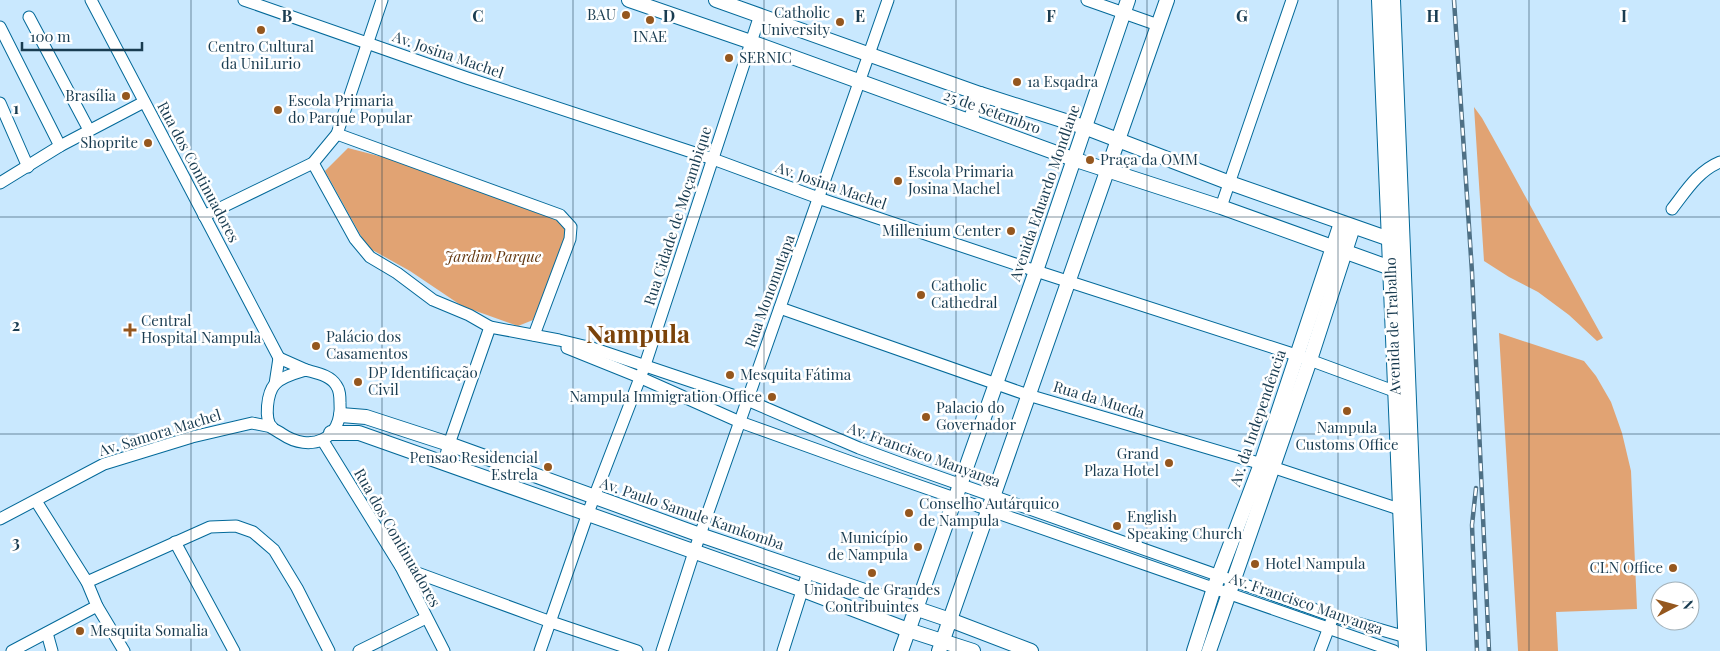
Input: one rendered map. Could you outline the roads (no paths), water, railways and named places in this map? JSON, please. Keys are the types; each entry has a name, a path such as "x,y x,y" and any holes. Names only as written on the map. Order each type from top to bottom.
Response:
{"highway":[{"name":"Avenida de Trabalho","path":"1380,0 1386,17 1391,103 1395,241 1413,645"},
{"name":"Avenida de Trabalho","path":"1386,17 1392,0"}],"main road":[{"name":"25 de Setembro","path":"716,0 980,94 1084,127 1230,183 1395,241"},
{"path":"941,646 1167,0"},
{"name":"25 de Setembro","path":"633,1 1073,159 1221,208 1397,270"},
{"name":"Avenida Eduardo Mondlane","path":"901,651 1036,271 1126,6"},
{"path":"970,121 980,94"},
{"name":"Av. da Independência","path":"1209,651 1266,466 1347,225"},
{"name":"Av. Paulo Samule Kamkomba","path":"341,415 366,417 449,444 700,535 917,608 1031,651"},
{"path":"327,437 359,432 803,590 908,630 941,646 973,651"},
{"name":"Av. da Independência","path":"1194,651 1217,582 1266,466"}],"street":[{"name":"Rua dos Continuadores","path":"91,0 279,358"},
{"name":"Av. Josina Machel","path":"244,0 368,44 713,159 819,199 1068,282 1303,357 1402,394"},
{"path":"204,216 314,163 337,134 382,0"},
{"name":"Rua Monomutapa","path":"662,651 694,552 888,0"},
{"path":"1087,0 1126,6 1158,25"},
{"path":"1221,208 1292,0"},
{"name":"Rua Cidade de Moçambique","path":"540,651 588,513 645,365 760,15"},
{"path":"29,17 89,130"},
{"path":"0,27 60,146"},
{"path":"0,183 60,146 144,102"},
{"path":"0,103 28,167"},
{"path":"337,134 560,215 571,228 570,239 534,335"},
{"path":"1672,209 1699,175 1710,166 1720,162"},
{"name":"Av. Francisco Manyanga","path":"314,163 350,231 370,257 397,273 433,300 490,327 592,348 748,400 859,448 905,465 958,491 1217,582 1328,629 1394,651"},
{"name":"Rua da Mueda","path":"780,308 996,382 1028,395 1266,466 1406,512"},
{"path":"444,462 490,327"},
{"name":"Av. Francisco Manyanga","path":"534,335 640,377 740,422 900,478 958,491"},
{"path":"252,423 272,427 292,441 304,444 327,437 340,420 341,415 340,395 336,384 326,376 306,370 279,358 275,384 268,406 267,417 272,427"},
{"path":"275,384 290,374 306,370"},
{"path":"252,423 268,406"},
{"name":"Av. Samora Machel","path":"0,519 104,464 192,437 252,423"},
{"name":"Rua dos Continuadores","path":"327,437 401,567 444,651"},
{"path":"854,463 859,448"},
{"path":"900,478 905,465"},
{"path":"36,501 87,582 97,606 124,651"},
{"path":"87,582 210,527 236,526 253,532 274,550 297,588 329,651"},
{"path":"175,542 234,651"},
{"path":"401,567 551,622 637,651"},
{"path":"783,651 808,572"},
{"name":"Av. Francisco Manyanga","path":"1230,587 1333,616 1413,645"},
{"path":"12,651 97,606"},
{"path":"1320,651 1333,616"},
{"path":"358,651 426,618"},
{"path":"47,633 52,651"}],"railway":[{"path":"1454,0 1472,272 1489,651"},
{"path":"1476,488 1472,525 1477,651"}],"place":[{"name":"BAU","path":"626,15"},
{"name":"INAE","path":"650,20"},
{"name":"Catholic University","path":"840,22"},
{"name":"Centro Cultural da UniLurio","path":"261,30"},
{"name":"SERNIC","path":"729,58"},
{"name":"1a Esqadra","path":"1017,82"},
{"name":"Brasília","path":"126,96"},
{"name":"Escola Primaria do Parque Popular","path":"278,110"},
{"name":"Shoprite","path":"148,143"},
{"name":"Praça da OMM","path":"1090,160"},
{"name":"Escola Primaria Josina Machel","path":"898,181"},
{"name":"Millenium Center","path":"1011,231"},
{"name":"Catholic Cathedral","path":"921,295"},
{"name":"Central Hospital Nampula","path":"130,330"},
{"name":"Palácio dos Casamentos","path":"316,346"},
{"name":"Mesquita Fátima","path":"730,375"},
{"name":"DP Identificação Civil","path":"358,382"},
{"name":"Nampula Immigration Office","path":"772,397"},
{"name":"Nampula Customs Office","path":"1347,411"},
{"name":"Palacio do Governador","path":"926,417"},
{"name":"Grand Plaza Hotel","path":"1169,463"},
{"name":"Pensao Residencial Estrela","path":"548,467"},
{"name":"Conselho Autárquico de Nampula","path":"909,513"},
{"name":"English Speaking Church","path":"1117,526"},
{"name":"Município de Nampula","path":"918,547"},
{"name":"Hotel Nampula","path":"1255,564"},
{"name":"CLN Office","path":"1673,568"},
{"name":"Unidade de Grandes Contribuintes","path":"872,573"},
{"name":"Mesquita Somalia","path":"80,631"}],"district":[{"name":"Nampula","path":"638,334"}],"park label":[{"name":"Jardim Parque","path":"493,257"}]}
